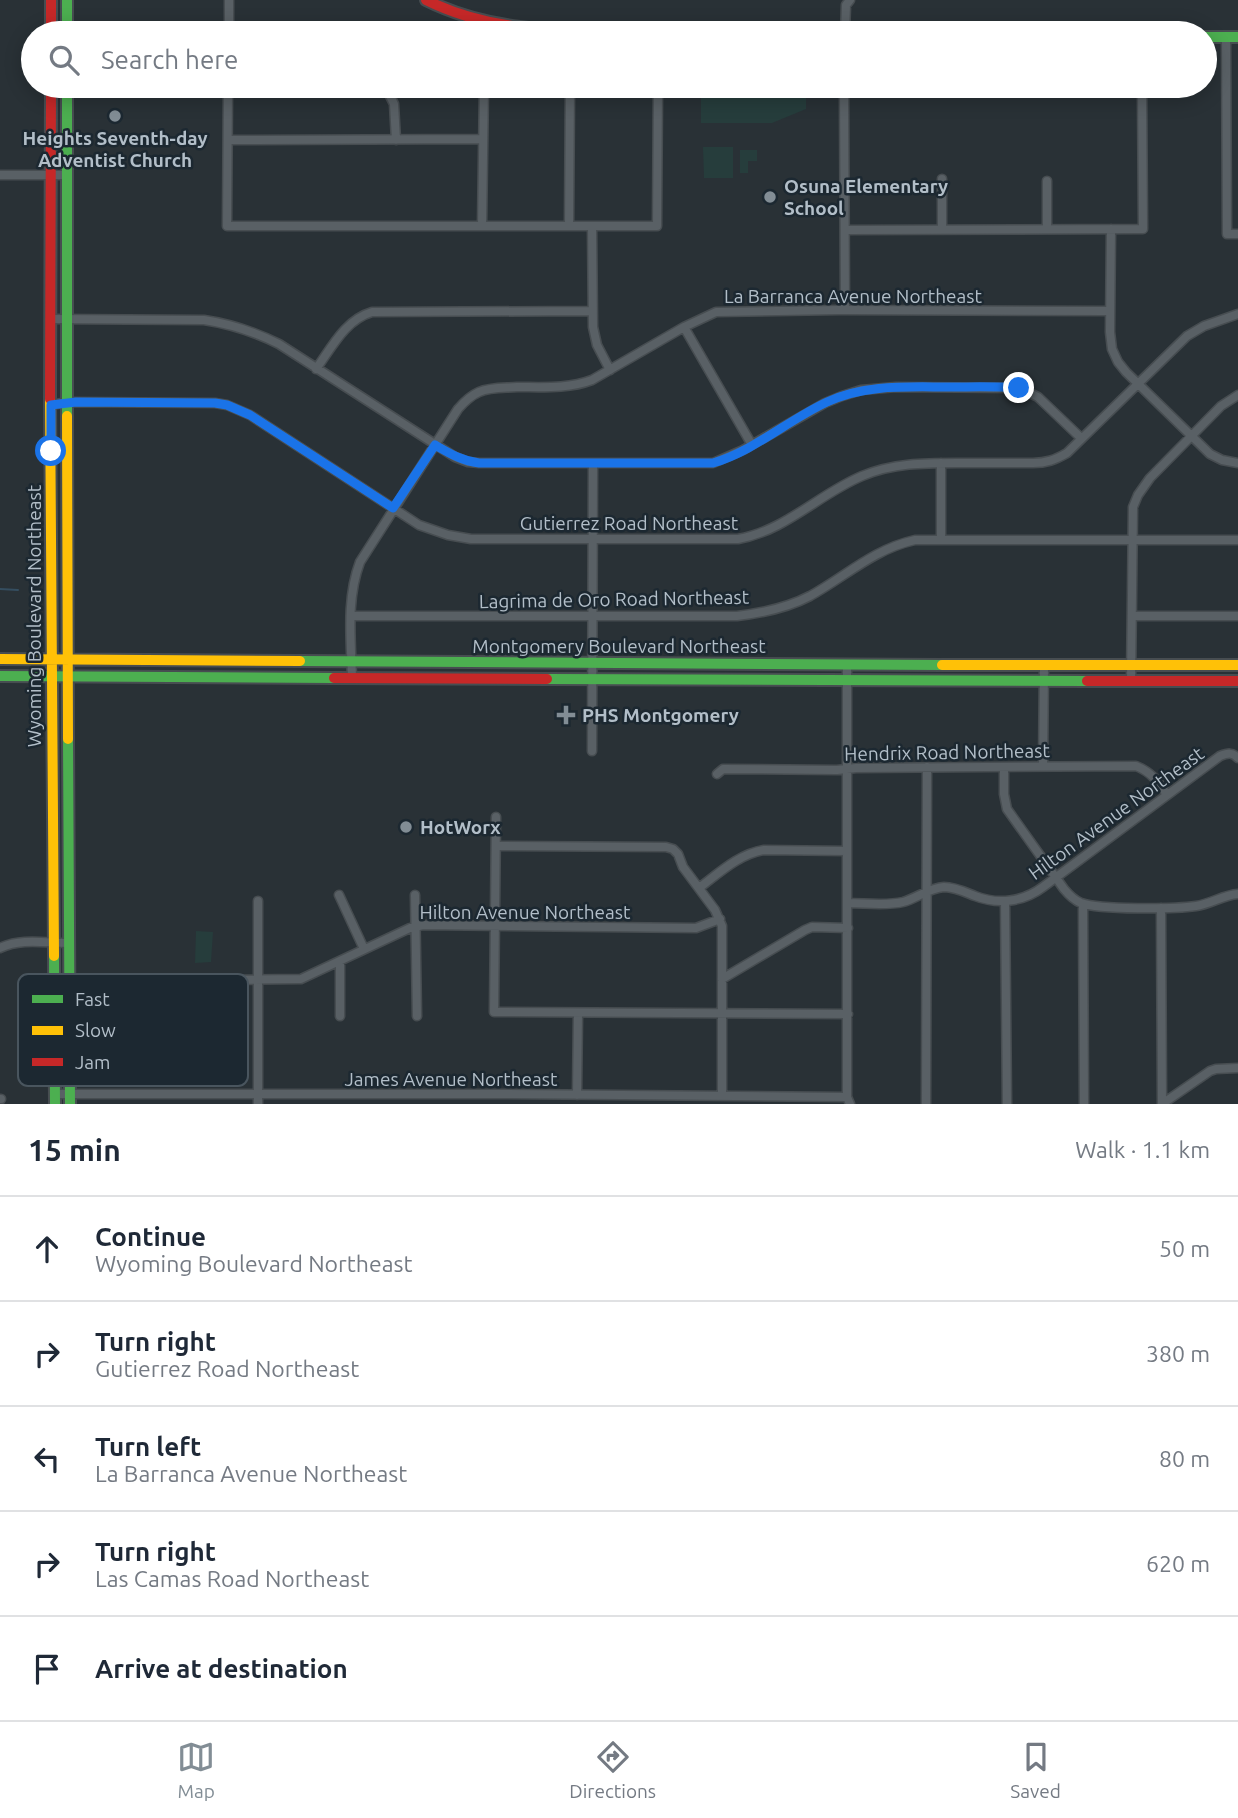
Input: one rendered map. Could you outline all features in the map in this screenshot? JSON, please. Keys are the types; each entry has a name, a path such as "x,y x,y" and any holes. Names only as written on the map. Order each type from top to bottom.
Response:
{"main road":[{"path":"51,0 51,21"},
{"path":"67,0 67,21"},
{"path":"426,0 476,21"},
{"name":"Wyoming Boulevard Northeast","path":"51,98 54,974"},
{"name":"Wyoming Boulevard Northeast","path":"67,98 68,974"},
{"name":"Montgomery Boulevard Northeast","path":"0,659 592,664 1238,665"},
{"name":"Montgomery Boulevard Northeast","path":"0,676 1238,681"}],"street":[{"path":"229,0 229,21"},
{"path":"845,21 846,5 850,0"},
{"path":"1232,37 1227,234 1238,234"},
{"path":"228,98 227,226 657,226 658,98"},
{"path":"391,98 394,104 396,140"},
{"path":"482,226 484,98"},
{"path":"569,226 570,98"},
{"path":"844,98 845,310"},
{"path":"845,230 1143,229 1142,98"},
{"path":"228,140 483,139"},
{"path":"0,175 66,176"},
{"path":"942,179 942,229"},
{"path":"1047,181 1047,229"},
{"path":"593,226 593,327 597,345 610,370"},
{"path":"1111,229 1110,332 1112,349 1118,362 1215,457 1238,463"},
{"path":"316,369 346,327 355,319 372,312 593,311"},
{"name":"La Barranca Avenue Northeast","path":"352,678 351,594 360,562 458,409 466,400 481,391 499,388 569,387 593,380 684,327 716,312 1110,311"},
{"name":"Gutierrez Road Northeast","path":"51,405 68,402 200,402 227,405 250,415 419,525 460,538 727,539 750,537 773,529 840,486 892,466 1045,463 1056,460 1067,453 1186,336 1204,326 1238,314"},
{"path":"51,319 187,319 223,323 266,338 435,445 468,462 713,463 725,460 825,403 861,390 896,387 1019,388 1038,397 1081,438"},
{"path":"684,327 752,445"},
{"path":"1132,681 1133,508 1150,478 1222,406 1238,395"},
{"path":"941,463 942,539"},
{"path":"592,751 593,464"},
{"name":"Lagrima de Oro Road Northeast","path":"351,616 737,616 786,607 890,547 915,540 1238,540"},
{"path":"1132,616 1238,616"},
{"path":"847,665 848,1101"},
{"path":"1043,766 1044,666"},
{"name":"Hilton Avenue Northeast","path":"848,904 897,903 937,888 955,888 987,900 1024,898 1035,893 1220,756 1228,753 1238,758"},
{"name":"Hendrix Road Northeast","path":"717,774 723,769 1136,766 1153,776 1167,795"},
{"path":"926,1104 927,767"},
{"path":"1004,767 1007,809 1069,895 1083,904 1161,908 1195,906 1238,894"},
{"path":"496,817 494,1012 848,1014"},
{"path":"496,846 673,849 715,910 723,934 722,1097"},
{"path":"699,888 752,852 847,851"},
{"path":"339,895 364,949"},
{"path":"415,895 417,1016"},
{"path":"258,901 258,1099"},
{"path":"1005,901 1007,1104"},
{"path":"1083,904 1084,1104"},
{"path":"1161,908 1162,1104"},
{"name":"Hilton Avenue Northeast","path":"248,979 301,979 416,926 696,928 720,919"},
{"path":"722,979 805,929 848,928"},
{"path":"0,948 23,942 68,943"},
{"path":"340,961 340,1016"},
{"path":"578,1013 582,1098"},
{"path":"1162,1104 1216,1069 1238,1068"},
{"path":"118,1094 118,1104"},
{"name":"James Avenue Northeast","path":"55,1099 118,1094 258,1099 412,1094 499,1099 722,1097 848,1101"},
{"path":"412,1094 412,1104"}],"green space":[{"path":"701,98 806,98 806,109 772,123 701,123"},
{"path":"703,147 733,147 733,178 704,178"},
{"path":"740,150 757,150 757,161 748,161 748,173 740,173"},
{"path":"196,931 213,932 211,962 195,963"}],"waterway":[{"path":"0,589 18,590"}],"traffic: fast":[{"path":"67,0 67,21"},
{"path":"1217,37 1238,37"},
{"path":"67,98 67,416"},
{"path":"300,661 942,665"},
{"path":"0,676 334,678"},
{"path":"547,679 1087,681"},
{"path":"68,739 69,974"},
{"path":"54,956 54,974"},
{"path":"55,1086 55,1104"},
{"path":"70,1086 70,1104"}],"traffic: slow":[{"path":"50,399 54,956"},
{"path":"67,416 68,739"},
{"path":"0,659 300,661"},
{"path":"942,665 1238,665"}],"traffic: jam":[{"path":"51,0 51,21"},
{"path":"426,0 453,12 486,21"},
{"path":"50,399 51,98"},
{"path":"334,678 547,679"},
{"path":"1087,681 1238,681"}],"place":[{"name":"Heights Seventh-day Adventist Church","path":"115,116"},
{"name":"Osuna Elementary School","path":"770,197"},
{"name":"PHS Montgomery","path":"566,715"},
{"name":"HotWorx","path":"406,827"}],"route":[{"path":"51,451 51,405 68,402 215,403 250,415 393,508 435,445 455,457 479,463 713,463 725,460 825,403 861,390 896,387 1019,388"}]}
